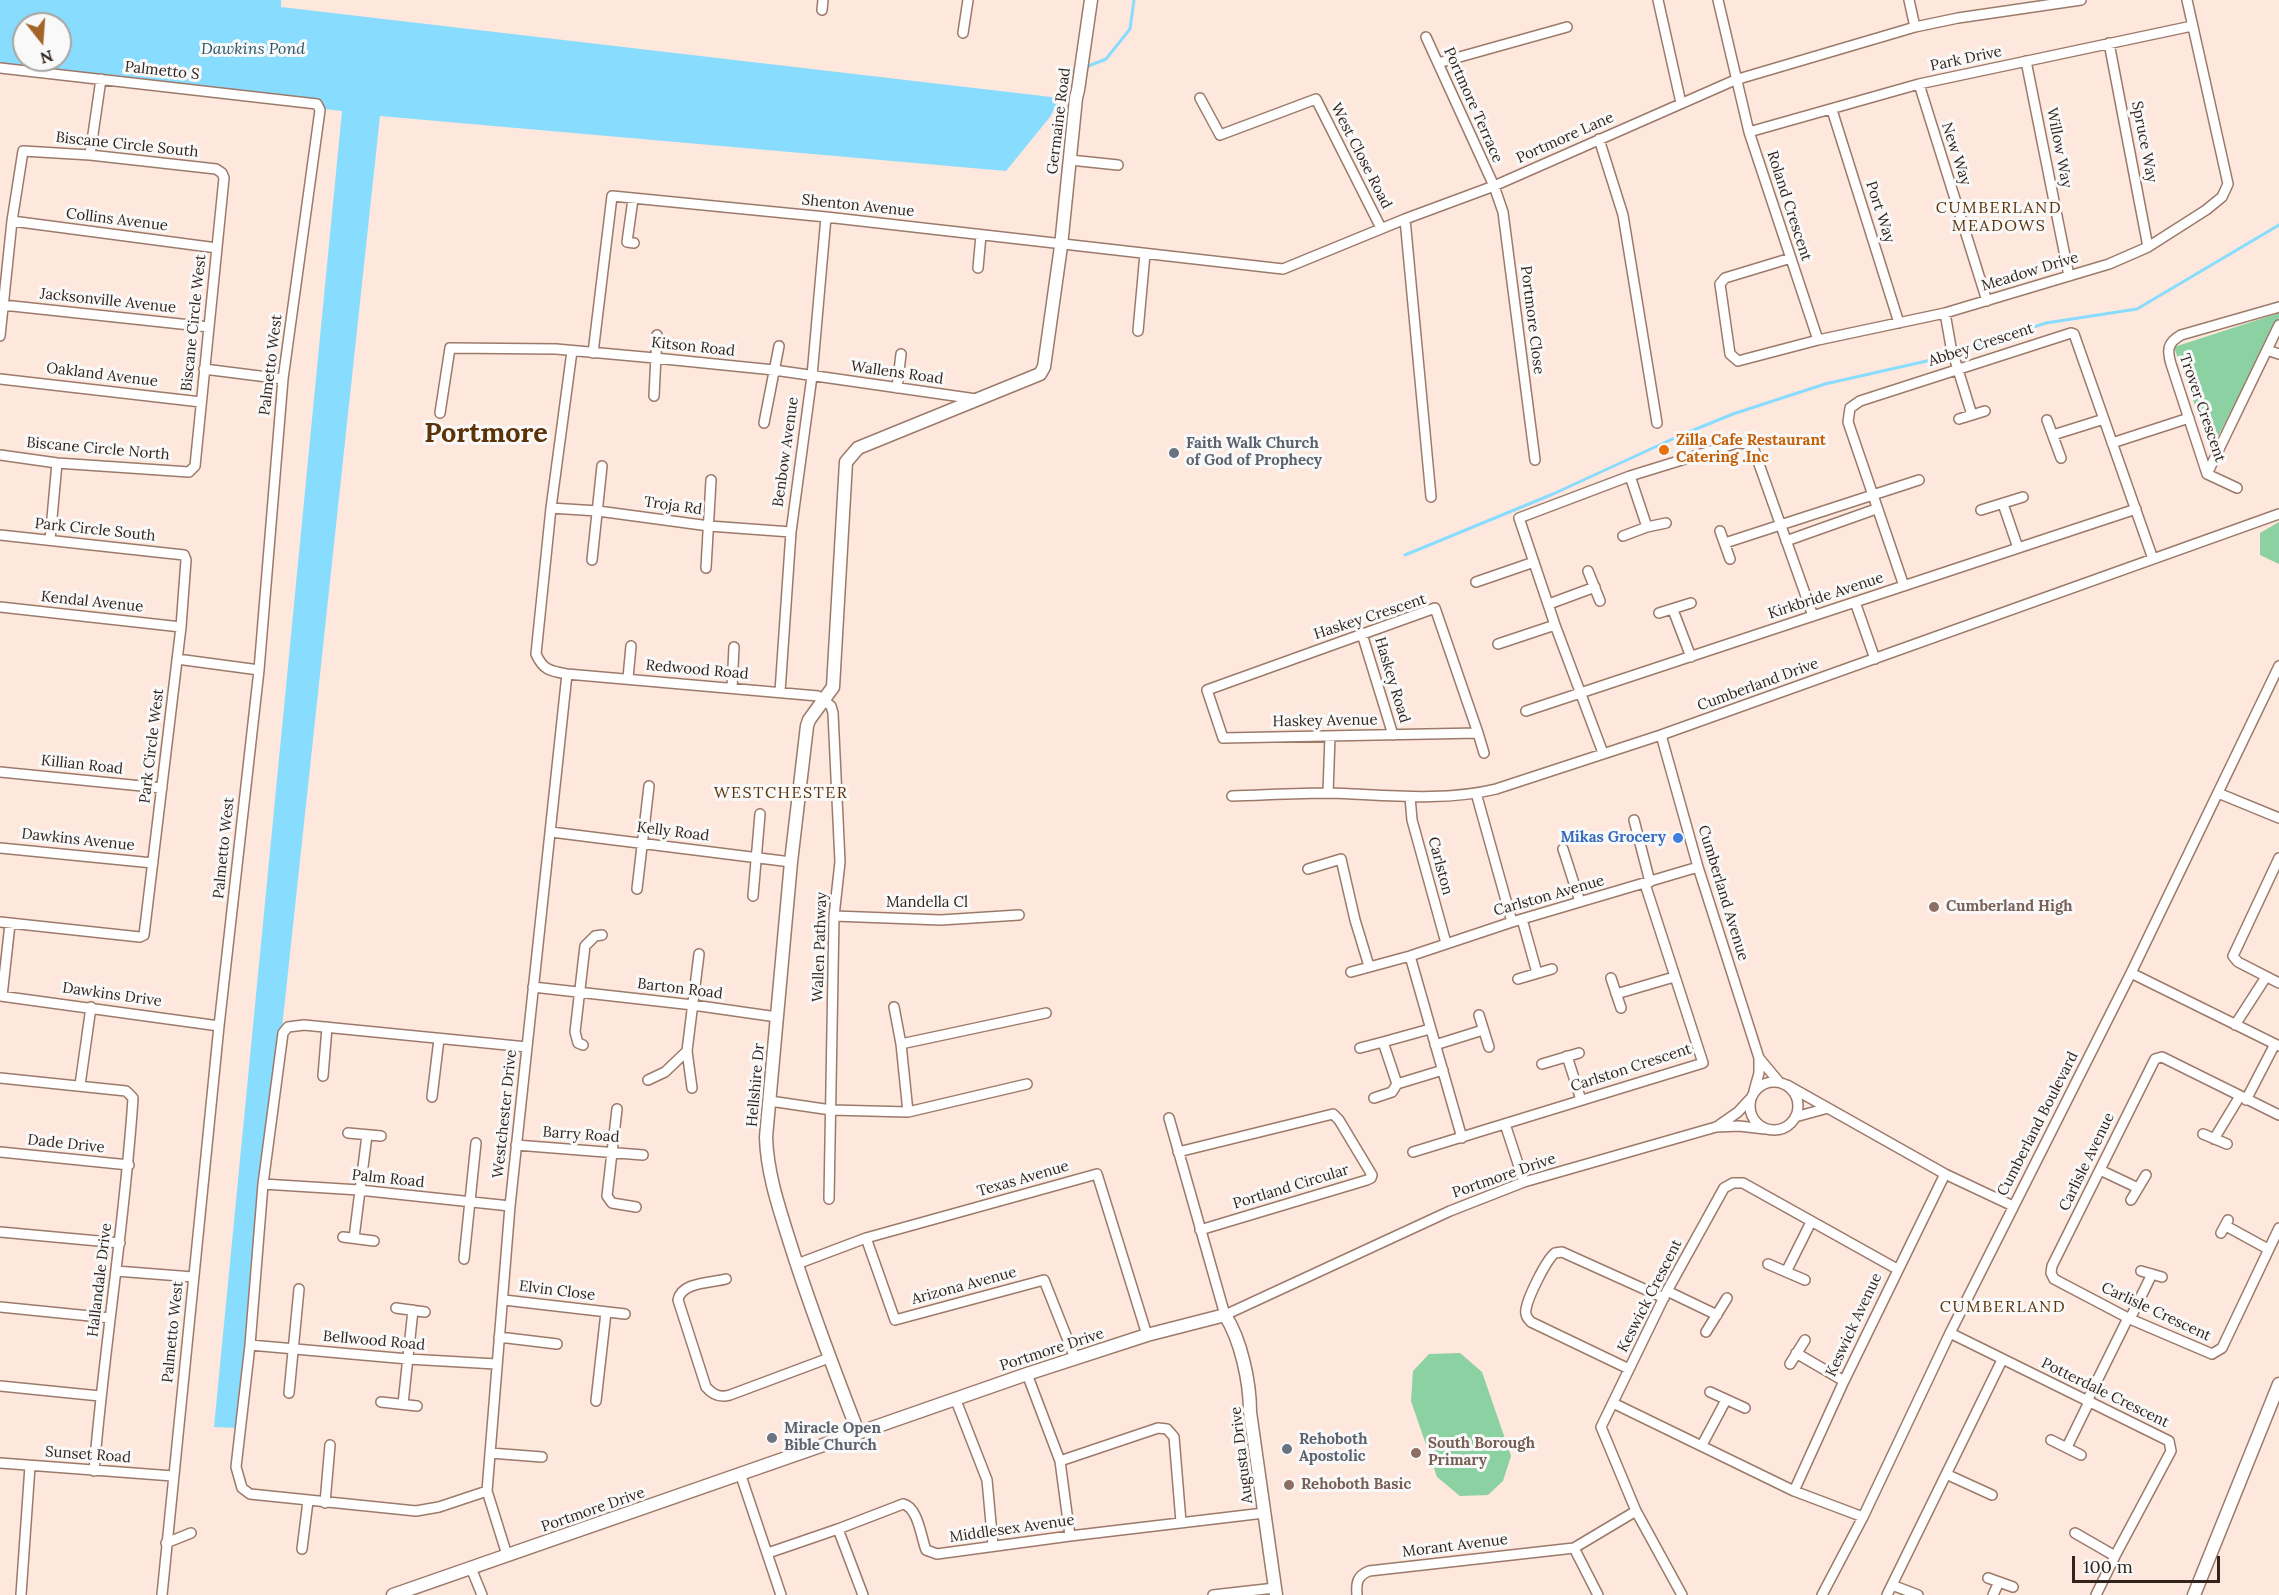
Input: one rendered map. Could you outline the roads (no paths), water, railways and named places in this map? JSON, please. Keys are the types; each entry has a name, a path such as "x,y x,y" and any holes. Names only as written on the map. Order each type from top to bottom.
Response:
{"street":[{"path":"963,33 968,0"},
{"name":"Germaine Road","path":"1061,246 1076,98 1091,0"},
{"path":"1658,0 1681,103"},
{"name":"Roland Crescent","path":"1718,0 1749,132 1818,340"},
{"path":"1909,0 1915,27"},
{"name":"Portmore Lane","path":"1061,246 1283,270 1381,228 1494,186 1735,80 1915,27 1958,18 2081,0"},
{"path":"2187,0 2192,26"},
{"name":"Park Drive","path":"1749,132 1918,84 2192,26"},
{"name":"Meadow Drive","path":"1791,258 1725,278 1720,284 1730,354 1738,361 1818,340 1945,313 2109,264 2148,247 2206,210 2222,196 2228,184 2192,26"},
{"path":"1438,63 1567,27"},
{"name":"Portmore Terrace","path":"1426,37 1494,186"},
{"name":"Spruce Way","path":"2109,43 2148,247"},
{"name":"Willow Way","path":"2026,61 2069,276"},
{"name":"Palmetto S","path":"0,68 319,106"},
{"path":"90,155 101,79"},
{"name":"New Way","path":"1918,84 1987,301"},
{"name":"West Close Road","path":"1200,98 1220,135 1316,99 1381,228"},
{"name":"Palmetto West","path":"162,1595 219,1026 259,670 283,379 319,106"},
{"name":"Port Way","path":"1832,110 1899,323"},
{"path":"1599,139 1623,215 1657,423"},
{"name":"Biscane Circle South","path":"12,221 23,151 90,155 216,169 222,172 224,178"},
{"path":"1070,160 1118,165"},
{"name":"Biscane Circle West","path":"192,470 195,466 224,178"},
{"name":"Portmore Close","path":"1494,186 1503,212 1535,460"},
{"name":"Shenton Avenue","path":"593,353 612,196 826,217 1061,246"},
{"path":"633,199 627,242 634,243"},
{"name":"Benbow Avenue","path":"780,692 791,532 812,376 826,217"},
{"path":"1405,219 1431,497"},
{"path":"0,336 12,221"},
{"name":"Collins Avenue","path":"12,221 217,248"},
{"path":"978,268 981,235"},
{"path":"824,700 833,687 846,462 858,448 1040,374 1044,367 1061,246"},
{"path":"1138,331 1145,254"},
{"name":"Jacksonville Avenue","path":"3,305 209,327"},
{"name":"Trover Crescent","path":"2207,474 2168,354 2169,345 2181,336 2279,307"},
{"path":"1945,313 1951,347 1972,415"},
{"name":"Trover Crescent","path":"2207,474 2279,325"},
{"name":"Abbey Crescent","path":"1904,586 1848,422 1850,408 1860,401 1957,368 2073,333 2153,559"},
{"path":"654,396 657,335"},
{"path":"764,423 780,346"},
{"name":"Kitson Road","path":"440,413 450,348 572,351 774,370 812,376"},
{"path":"2267,350 2279,354"},
{"name":"Redwood Road","path":"572,351 551,508 536,654 541,665 551,671 567,674 780,692 818,696 824,700"},
{"path":"897,388 901,354"},
{"path":"204,369 283,379"},
{"name":"Wallens Road","path":"812,376 978,399"},
{"name":"Oakland Avenue","path":"0,379 201,402"},
{"path":"1959,419 1985,411"},
{"path":"2112,443 2189,418"},
{"path":"2053,435 2104,419"},
{"path":"2047,420 2061,458"},
{"path":"1603,753 1555,625 1519,518 1630,476 1737,443 1750,444 1813,616"},
{"name":"Biscane Circle North","path":"0,455 57,463 189,472 192,470"},
{"path":"50,540 57,463"},
{"path":"592,560 602,466"},
{"path":"2207,474 2237,488"},
{"path":"1630,476 1647,527"},
{"path":"706,568 711,480"},
{"path":"1725,543 1919,480"},
{"path":"1981,510 2023,497"},
{"path":"2003,504 2018,548"},
{"name":"Troja Rd","path":"551,508 598,511 709,526 791,532"},
{"path":"1785,541 1876,509"},
{"name":"Kirkbride Avenue","path":"1526,711 2136,509"},
{"name":"Cumberland Drive","path":"1232,796 1328,793 1410,797 1476,793 1661,735 2278,515"},
{"path":"1623,536 1666,523"},
{"path":"1720,531 1730,559"},
{"name":"Park Circle South","path":"0,535 186,557"},
{"name":"Park Circle West","path":"10,924 142,936 144,934 182,627 186,557"},
{"path":"1476,582 1534,562"},
{"path":"1588,571 1600,601"},
{"path":"1549,604 1595,587"},
{"path":"1855,602 1875,659"},
{"path":"1659,613 1690,603"},
{"name":"Kendal Avenue","path":"0,606 182,627"},
{"name":"Haskey Crescent","path":"1207,690 1435,608 1484,753"},
{"path":"1673,610 1691,657"},
{"path":"1498,644 1555,625"},
{"name":"Haskey Road","path":"1362,634 1393,735"},
{"path":"628,678 631,646"},
{"path":"732,688 734,648"},
{"path":"177,660 259,670"},
{"name":"Cumberland Boulevard","path":"1822,1595 1863,1517 2013,1206 2131,973 2279,666"},
{"name":"Westchester Drive","path":"507,1555 487,1491 510,1206 567,674"},
{"name":"Haskey Avenue","path":"1207,690 1223,738 1478,733"},
{"name":"Hellshire Dr","path":"824,700 807,726 791,862 766,1137 767,1161 797,1264 829,1358 858,1432"},
{"name":"Wallen Pathway","path":"824,700 831,706 833,713 840,862 834,916 829,1199"},
{"name":"Cumberland Avenue","path":"1661,735 1698,867 1759,1058 1759,1073 1752,1095"},
{"path":"1328,793 1330,736"},
{"name":"Killian Road","path":"0,772 162,788"},
{"path":"637,889 649,786"},
{"path":"1476,793 1517,920 1537,973"},
{"path":"2218,793 2279,818"},
{"name":"Carlston","path":"1410,797 1412,820 1446,943"},
{"path":"753,896 760,814"},
{"name":"Carlston Crescent","path":"1413,1152 1702,1063 1674,977 1648,883 1634,820"},
{"name":"Kelly Road","path":"551,832 791,862"},
{"name":"Dawkins Avenue","path":"0,848 153,863"},
{"path":"1563,849 1580,902"},
{"path":"2279,858 2233,951 2233,956 2238,962 2266,978 2279,982"},
{"path":"1308,869 1341,859 1355,920 1369,966"},
{"name":"Carlston Avenue","path":"1351,972 1698,867"},
{"name":"Mandella Cl","path":"834,916 941,920 1019,915"},
{"path":"0,922 10,924 1,996"},
{"path":"583,1045 578,1043 576,1038 585,946 594,936 602,935"},
{"path":"692,1088 687,1051 699,954"},
{"path":"1410,956 1462,1138"},
{"path":"1518,979 1552,969"},
{"path":"2131,973 2277,1045 2214,1139"},
{"path":"1616,994 1674,977"},
{"path":"1611,978 1621,1008"},
{"path":"2235,1024 2266,978"},
{"name":"Barton Road","path":"533,987 777,1017"},
{"name":"Dawkins Drive","path":"1,996 219,1026"},
{"path":"0,1078 80,1085 92,1007"},
{"path":"894,1007 901,1044 908,1112"},
{"path":"901,1044 1046,1013"},
{"path":"1479,1015 1489,1047"},
{"path":"487,1491 439,1507 416,1511 325,1503 250,1494 242,1488 236,1467 250,1344 263,1184 283,1033 288,1027 296,1025 527,1047"},
{"path":"323,1076 327,1027"},
{"path":"1360,1048 1430,1029"},
{"path":"1435,1045 1483,1030"},
{"path":"432,1097 439,1040"},
{"path":"1383,1042 1397,1084"},
{"path":"648,1080 665,1072 687,1051"},
{"path":"1542,1064 1579,1053"},
{"path":"1568,1056 1581,1100"},
{"name":"Carlisle Avenue","path":"2054,1279 2051,1273 2052,1266 2155,1059 2162,1057 2243,1098"},
{"name":"Cumberland Avenue","path":"1759,1058 1783,1083 1945,1174 2013,1206"},
{"path":"1374,1098 1392,1092 1397,1084 1443,1070"},
{"path":"1769,1082 1783,1083 1797,1099 1798,1108 1795,1117 1790,1124 1782,1128 1765,1128 1757,1124 1749,1108 1752,1095 1769,1082"},
{"path":"770,1101 831,1110 908,1112 1027,1083"},
{"name":"Hallandale Drive","path":"80,1085 131,1094 133,1098 129,1165 100,1396 94,1470"},
{"name":"Portmore Drive","path":"1716,1127 1738,1112 1752,1095"},
{"path":"2243,1098 2279,1115"},
{"path":"1795,1117 1828,1108"},
{"path":"617,1109 608,1199 612,1203 636,1208"},
{"name":"Portland Circular","path":"1178,1152 1333,1114 1339,1120 1372,1175 1367,1180 1200,1230"},
{"path":"1169,1118 1225,1315"},
{"path":"1505,1124 1524,1182"},
{"name":"Portmore Drive","path":"396,1595 955,1398 1147,1335 1225,1315 1450,1211 1524,1182 1716,1127 1765,1128"},
{"path":"348,1133 381,1136"},
{"path":"2203,1134 2227,1144"},
{"path":"354,1238 366,1135"},
{"path":"464,1259 476,1143"},
{"name":"Barry Road","path":"516,1145 643,1155"},
{"name":"Dade Drive","path":"0,1152 129,1165"},
{"path":"2100,1170 2138,1188"},
{"name":"Texas Avenue","path":"797,1264 866,1238 1097,1174 1147,1335"},
{"name":"Keswick Avenue","path":"1794,1491 1897,1269 1945,1174"},
{"path":"2131,1200 2146,1175"},
{"name":"Keswick Crescent","path":"1682,1595 1636,1511 1601,1427 1666,1295 1724,1188 1733,1183 1743,1183 1897,1269"},
{"name":"Palm Road","path":"263,1184 359,1190 510,1206"},
{"path":"1786,1272 1810,1222"},
{"path":"2225,1226 2268,1249"},
{"name":"Carlisle Crescent","path":"2054,1279 2129,1319 2209,1353 2216,1353 2222,1348 2279,1228"},
{"path":"0,1232 120,1243"},
{"path":"343,1237 374,1241"},
{"name":"Arizona Avenue","path":"866,1238 895,1320 1044,1280 1075,1358"},
{"path":"1629,1369 1531,1322 1527,1317 1526,1307 1548,1261 1555,1253 1562,1252 1717,1315"},
{"path":"1768,1264 1806,1280"},
{"path":"2141,1270 2162,1277"},
{"path":"116,1271 193,1277"},
{"path":"2067,1447 2152,1274"},
{"path":"726,1280 685,1288 678,1300 706,1388 711,1393 724,1397 829,1358"},
{"path":"289,1393 299,1289"},
{"path":"1706,1332 1727,1298"},
{"name":"Elvin Close","path":"504,1300 625,1314"},
{"path":"0,1307 110,1318"},
{"path":"396,1308 425,1312"},
{"path":"403,1404 413,1310"},
{"name":"Elvin Close","path":"596,1401 606,1312"},
{"name":"Augusta Drive","path":"1225,1315 1235,1330 1250,1395 1250,1412 1275,1591"},
{"name":"Potterdale Crescent","path":"1950,1334 2166,1439 2171,1445 2096,1595"},
{"path":"499,1337 557,1344"},
{"path":"1790,1364 1805,1340"},
{"name":"Bellwood Road","path":"250,1344 408,1359 496,1364"},
{"path":"1796,1353 1844,1381"},
{"path":"1887,1595 2002,1360"},
{"path":"1027,1374 1060,1461 1070,1536"},
{"path":"2194,1595 2279,1384"},
{"path":"0,1386 100,1396"},
{"path":"1710,1392 1745,1408"},
{"path":"955,1398 987,1480 993,1545"},
{"path":"1702,1445 1726,1400"},
{"path":"381,1402 417,1406"},
{"path":"1613,1403 1794,1491 1863,1517"},
{"path":"1060,1461 1158,1428 1167,1429 1174,1437 1181,1522"},
{"path":"2051,1440 2081,1455"},
{"path":"325,1503 330,1445"},
{"path":"490,1453 542,1456"},
{"name":"Sunset Road","path":"0,1463 173,1476"},
{"path":"21,1595 30,1466"},
{"path":"740,1473 782,1595"},
{"path":"1946,1474 1992,1495"},
{"path":"302,1549 308,1501"},
{"name":"Middlesex Avenue","path":"768,1553 903,1504 907,1504 913,1510 926,1550 930,1553 949,1553 993,1545 1264,1513"},
{"path":"1598,1595 1574,1548 1636,1511"},
{"path":"838,1529 863,1595"},
{"path":"166,1543 190,1533"},
{"path":"2075,1533 2115,1556"},
{"name":"Morant Avenue","path":"1357,1595 1356,1585 1359,1577 1369,1571 1574,1548"},
{"path":"471,1568 482,1595"},
{"path":"1988,1578 2013,1587"},
{"path":"1993,1595 1999,1582"},
{"path":"1892,1585 1918,1595"},
{"path":"1213,1595 1275,1591"}],"water":[{"name":"Dawkins Pond","path":"0,0 281,0 281,7 1060,98 1050,117 1006,171 380,116 239,1428 214,1427 342,111 0,72"}],"waterway":[{"path":"1086,67 1106,59 1130,29 1134,0"},
{"path":"1060,98 1063,75 1076,70"},
{"path":"1405,555 1553,494 1679,436 1733,414 1825,384 1940,358 2046,323 2137,309 2279,225"}],"place":[{"name":"Zilla Cafe Restaurant Catering .Inc","path":"1664,450"},
{"name":"Faith Walk Church of God of Prophecy","path":"1174,453"},
{"name":"Mikas Grocery","path":"1678,838"},
{"name":"Cumberland High","path":"1934,907"},
{"name":"Miracle Open Bible Church","path":"772,1438"},
{"name":"Rehoboth Apostolic","path":"1287,1449"},
{"name":"South Borough Primary","path":"1416,1453"},
{"name":"Rehoboth Basic","path":"1289,1485"}],"district":[{"name":"CUMBERLAND MEADOWS","path":"1999,217"},
{"name":"Portmore","path":"486,434"},
{"name":"WESTCHESTER","path":"781,793"},
{"name":"CUMBERLAND","path":"2003,1307"}]}
